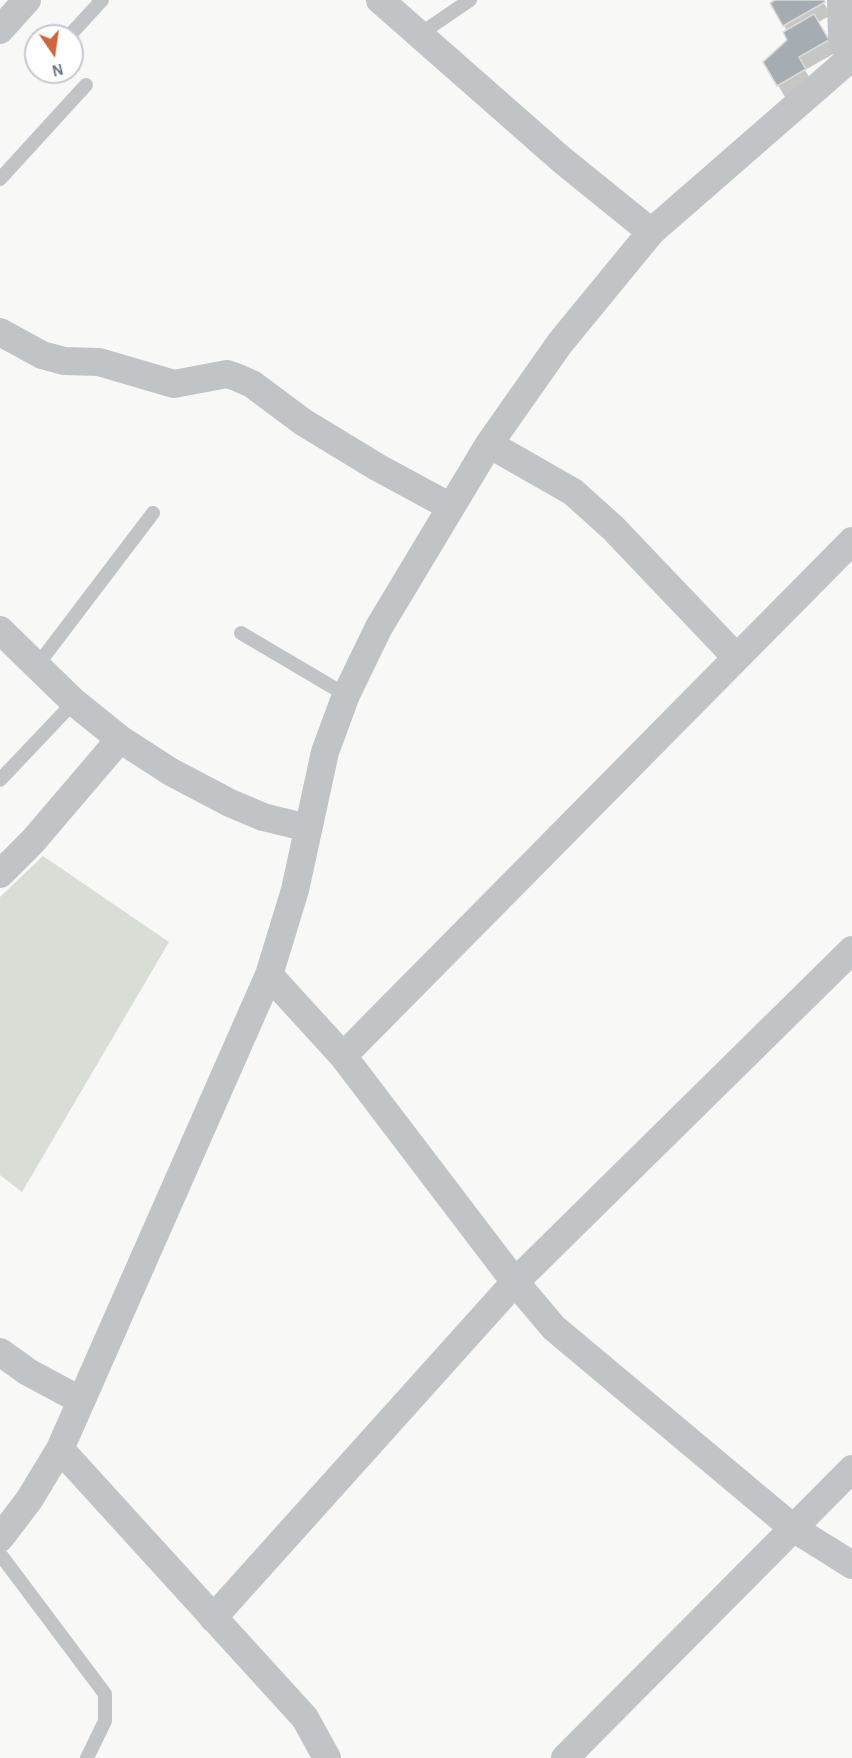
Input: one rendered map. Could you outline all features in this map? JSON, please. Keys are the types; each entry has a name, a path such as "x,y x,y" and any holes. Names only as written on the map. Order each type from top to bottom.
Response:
{"street":[{"path":"0,30 27,0"},
{"path":"380,0 562,160 651,232"},
{"path":"0,1539 29,1500 60,1449 269,975 294,890 325,752 346,694 379,627 449,506 489,444 560,343 651,232 852,58 842,39 841,0"},
{"path":"0,332 42,355 64,361 99,362 174,384 227,374 236,377 252,384 303,422 377,467 449,506"},
{"path":"489,444 573,492 736,657"},
{"path":"344,1056 852,541"},
{"path":"0,630 74,702 120,739 171,772 230,803 263,817 308,828"},
{"path":"0,874 33,841 120,739"},
{"path":"213,1618 515,1282 852,950"},
{"path":"269,975 344,1056 515,1282 554,1328 793,1528 852,1564"},
{"path":"0,1352 28,1371 80,1400"},
{"path":"60,1449 305,1718 327,1758"},
{"path":"565,1758 852,1469"}],"lane":[{"path":"80,24 102,0"},
{"path":"420,34 470,0"},
{"path":"0,179 86,85"},
{"path":"36,667 153,513"},
{"path":"241,633 346,694"},
{"path":"0,780 74,702"},
{"path":"0,1554 105,1694 105,1721 87,1758"}],"shaded area":[{"path":"43,856 169,942 22,1192 0,1175 0,897"}],"building":[{"path":"775,0 824,0 825,2 783,26 770,3"},
{"path":"814,14 829,40 799,57 806,69 777,86 763,62 787,40 783,32"}]}
